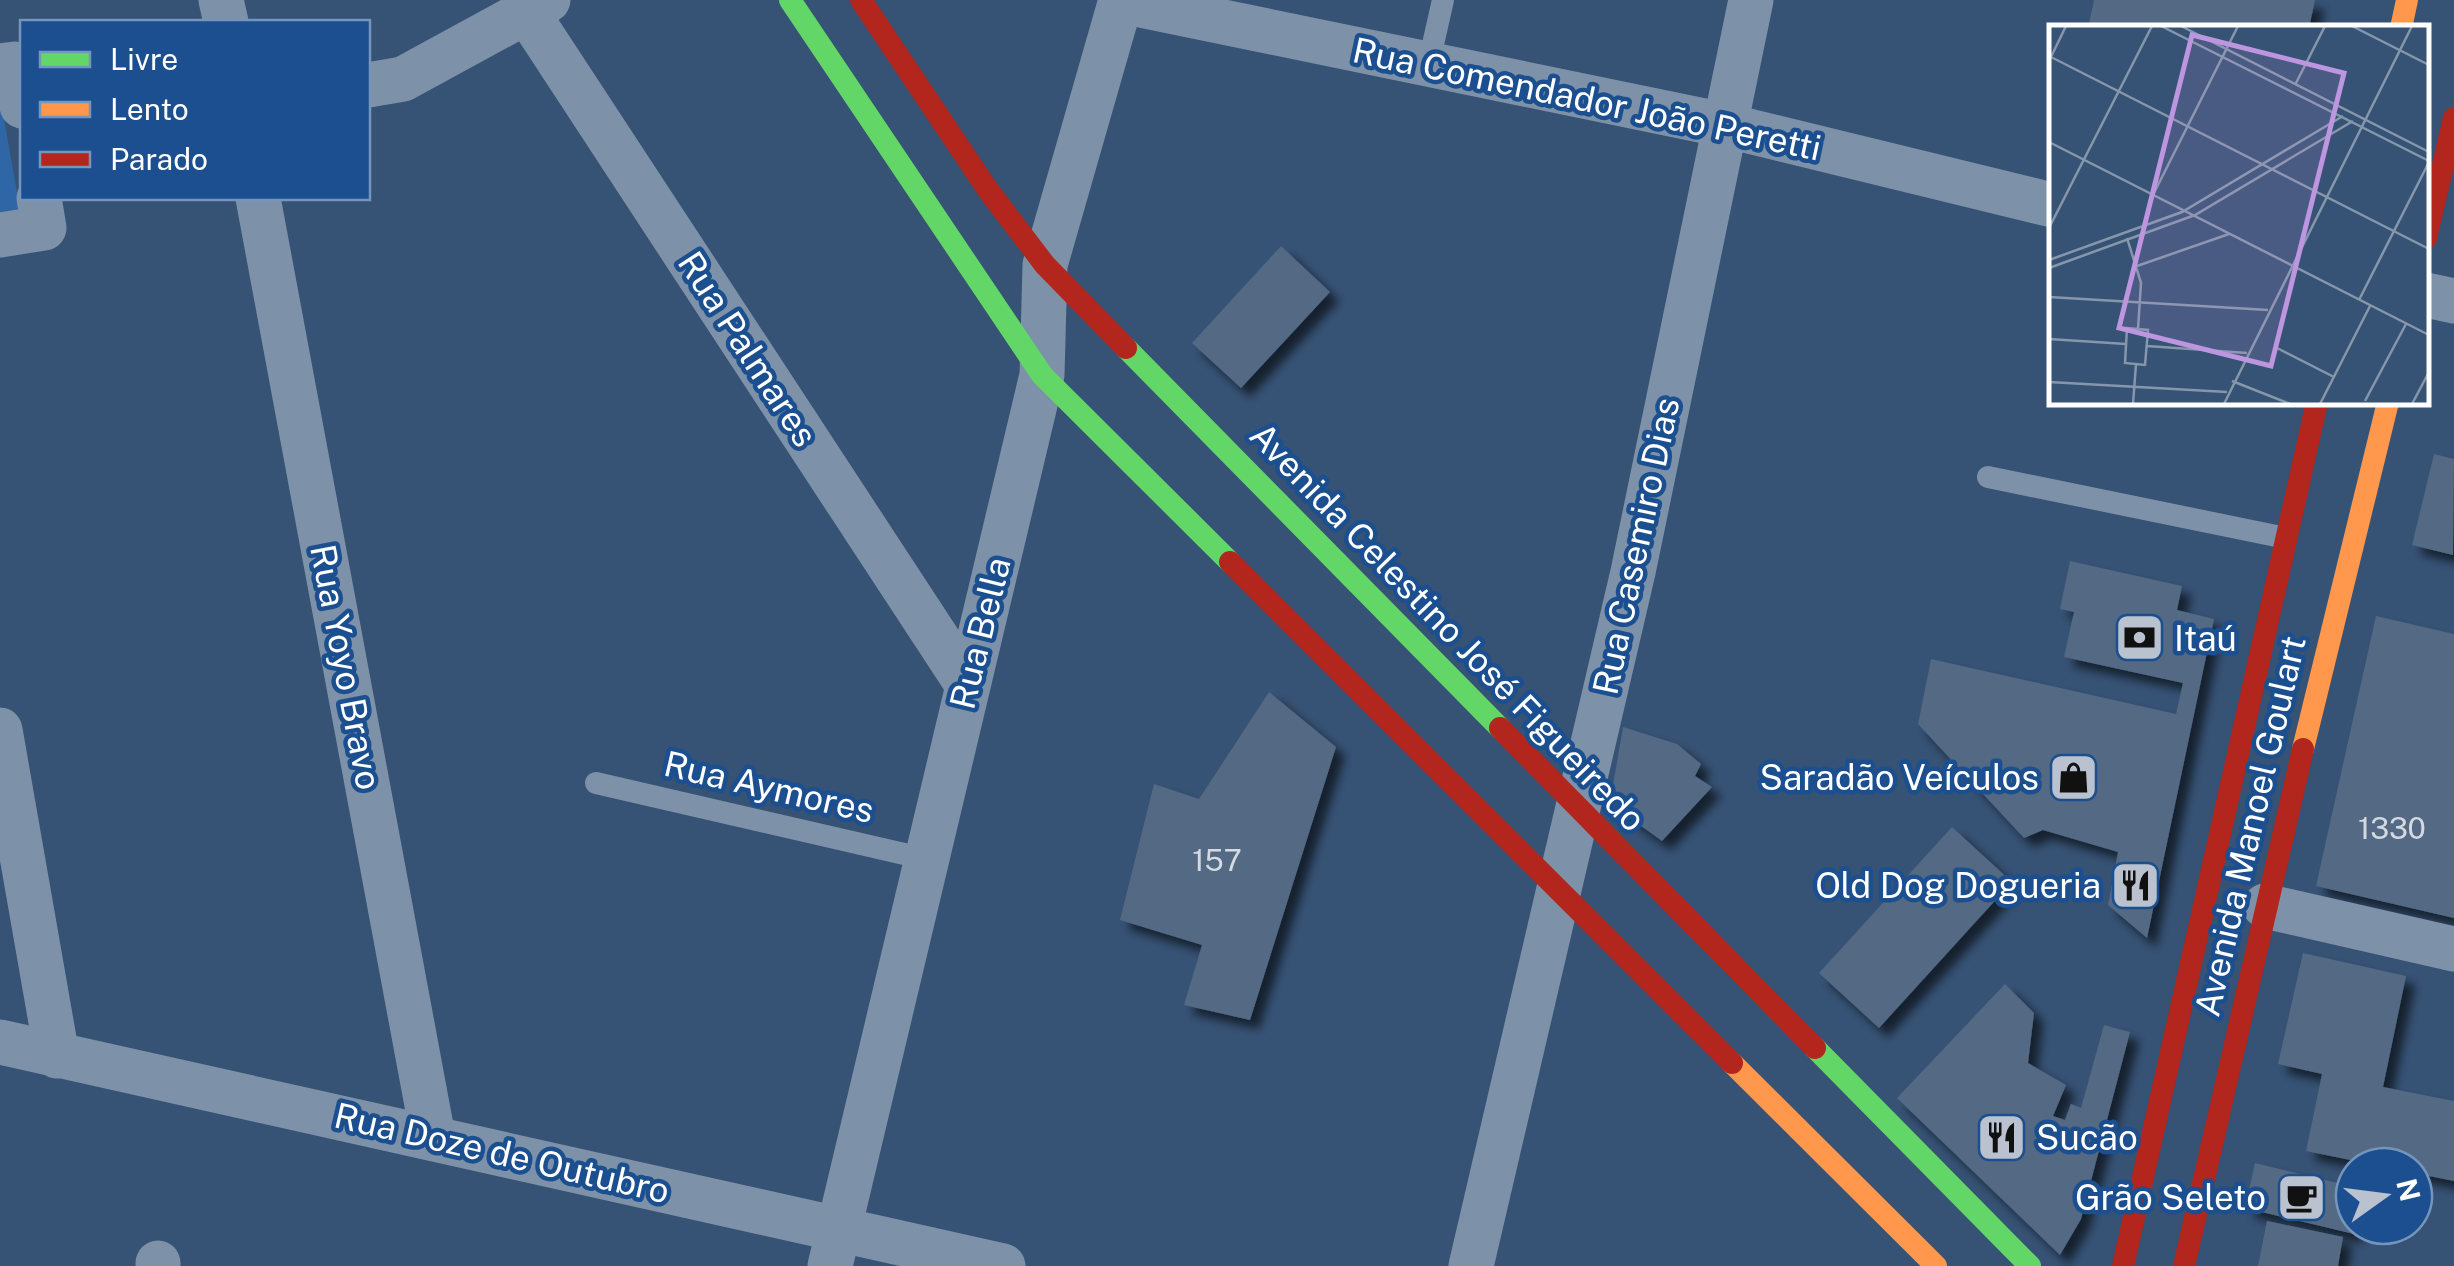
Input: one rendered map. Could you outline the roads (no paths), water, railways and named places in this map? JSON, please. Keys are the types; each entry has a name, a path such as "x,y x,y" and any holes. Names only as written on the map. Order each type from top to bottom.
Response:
{"street":[{"path":"790,0 1042,376 1936,1266"},
{"name":"Avenida Celestino José Figueiredo","path":"862,0 988,190 1044,265 2030,1266"},
{"name":"Rua Casemiro Dias","path":"1471,1266 1633,572 1752,0"},
{"path":"2402,25 2407,0"},
{"name":"Rua Bella","path":"834,1248 1042,376 1044,265 1121,1"},
{"name":"Rua Comendador João Peretti","path":"1121,1 1724,125 2049,204"},
{"path":"370,86 404,79 538,7"},
{"name":"Rua Palmares","path":"538,7 967,684"},
{"path":"0,66 15,64 20,94"},
{"path":"2429,225 2454,118"},
{"path":"0,235 44,228 38,200"},
{"name":"Rua Yoyo Bravo","path":"258,200 433,1137"},
{"path":"2429,296 2454,301"},
{"name":"Avenida Manoel Goulart","path":"2123,1266 2316,405"},
{"name":"Avenida Manoel Goulart","path":"2184,1266 2387,405"},
{"path":"0,730 56,1056"},
{"path":"2266,906 2454,949"},
{"name":"Rua Doze de Outubro","path":"0,1042 433,1137 834,1248 1003,1266"}],"lane":[{"path":"1429,62 1443,0"},
{"path":"1988,477 2286,538"},
{"name":"Rua Aymores","path":"596,784 926,858"}],"place":[{"name":"Itaú","path":"2139,638"},
{"name":"Saradão Veículos","path":"2074,777"},
{"name":"Old Dog Dogueria","path":"2136,885"},
{"name":"Sucão","path":"2001,1137"},
{"name":"Grão Seleto","path":"2301,1197"}]}
